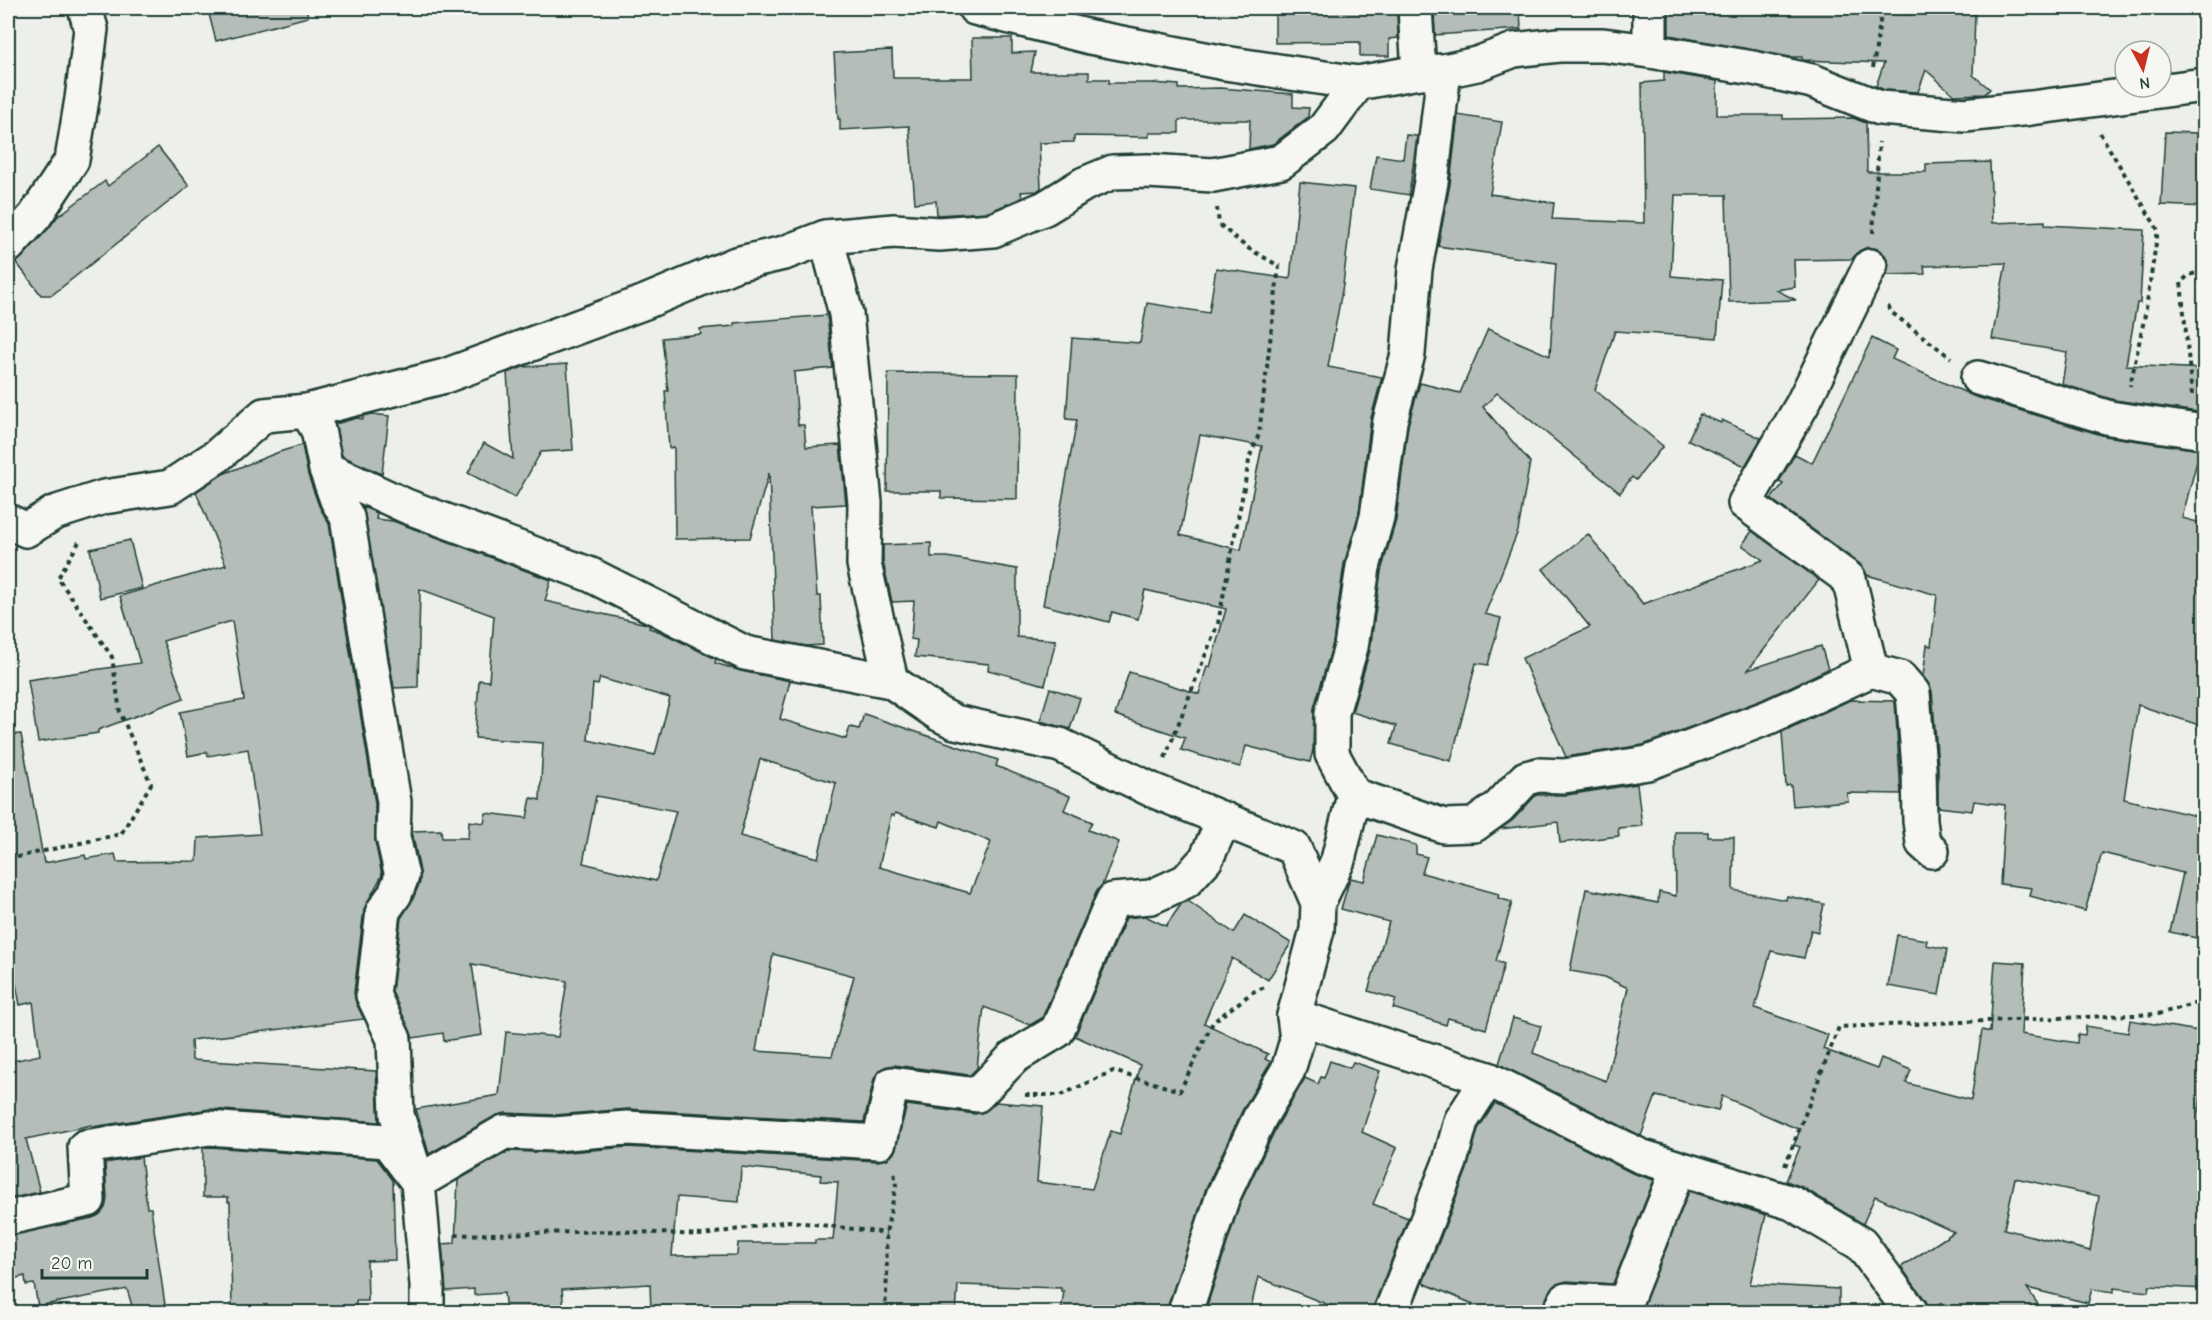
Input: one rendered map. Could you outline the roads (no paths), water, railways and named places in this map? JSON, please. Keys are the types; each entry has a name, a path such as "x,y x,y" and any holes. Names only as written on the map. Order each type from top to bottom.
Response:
{"street":[{"path":"8,246 35,216 72,160 91,29 85,8"},
{"path":"975,8 1090,37 1225,63 1358,82 1477,64 1514,50 1559,45 1604,45 1753,68 1812,81 1880,108 1965,115 2205,85"},
{"path":"1185,1312 1223,1196 1260,1117 1288,1070 1297,1040 1294,1016 1317,930 1318,903 1338,860 1354,795 1332,754 1332,713 1351,647 1363,567 1377,517 1390,421 1408,354 1415,269 1431,183 1431,71 1415,8"},
{"path":"1650,8 1650,51"},
{"path":"8,521 26,530 54,513 104,497 170,487 217,456 264,415 307,411 445,376 624,310 736,264 784,253 826,237 894,231 939,234 993,230 1045,208 1084,184 1113,172 1148,171 1213,175 1281,162 1324,129 1358,82"},
{"path":"826,237 846,314 865,503 864,564 891,681"},
{"path":"1870,266 1802,405 1745,503 1849,579 1871,670"},
{"path":"1978,378 2110,418 2200,432"},
{"path":"307,411 318,430 326,469 337,500 347,517 394,802 393,837 402,876 395,894 383,911 373,995 394,1039 397,1115 418,1182 427,1285 427,1312"},
{"path":"326,469 406,506 591,575 745,653 891,681 939,714 955,722 1060,745 1152,790 1294,848 1318,903"},
{"path":"1354,795 1444,826 1474,825 1499,807 1526,778 1538,775 1564,776 1648,763 1769,717 1871,670 1900,678 1913,693 1920,767 1920,821 1923,843 1932,851"},
{"path":"418,1182 504,1132 555,1134 627,1128 879,1142 892,1084 977,1095 1014,1057 1058,1031 1113,900 1151,897 1186,881 1206,859 1224,819"},
{"path":"1294,1016 1488,1079 1640,1156 1792,1203 1861,1244 1911,1312"},
{"path":"1391,1312 1450,1162 1461,1121 1488,1079"},
{"path":"8,1218 88,1200 84,1147 209,1128 387,1141 418,1182"},
{"path":"1560,1312 1566,1300 1625,1303 1678,1169"}]}
